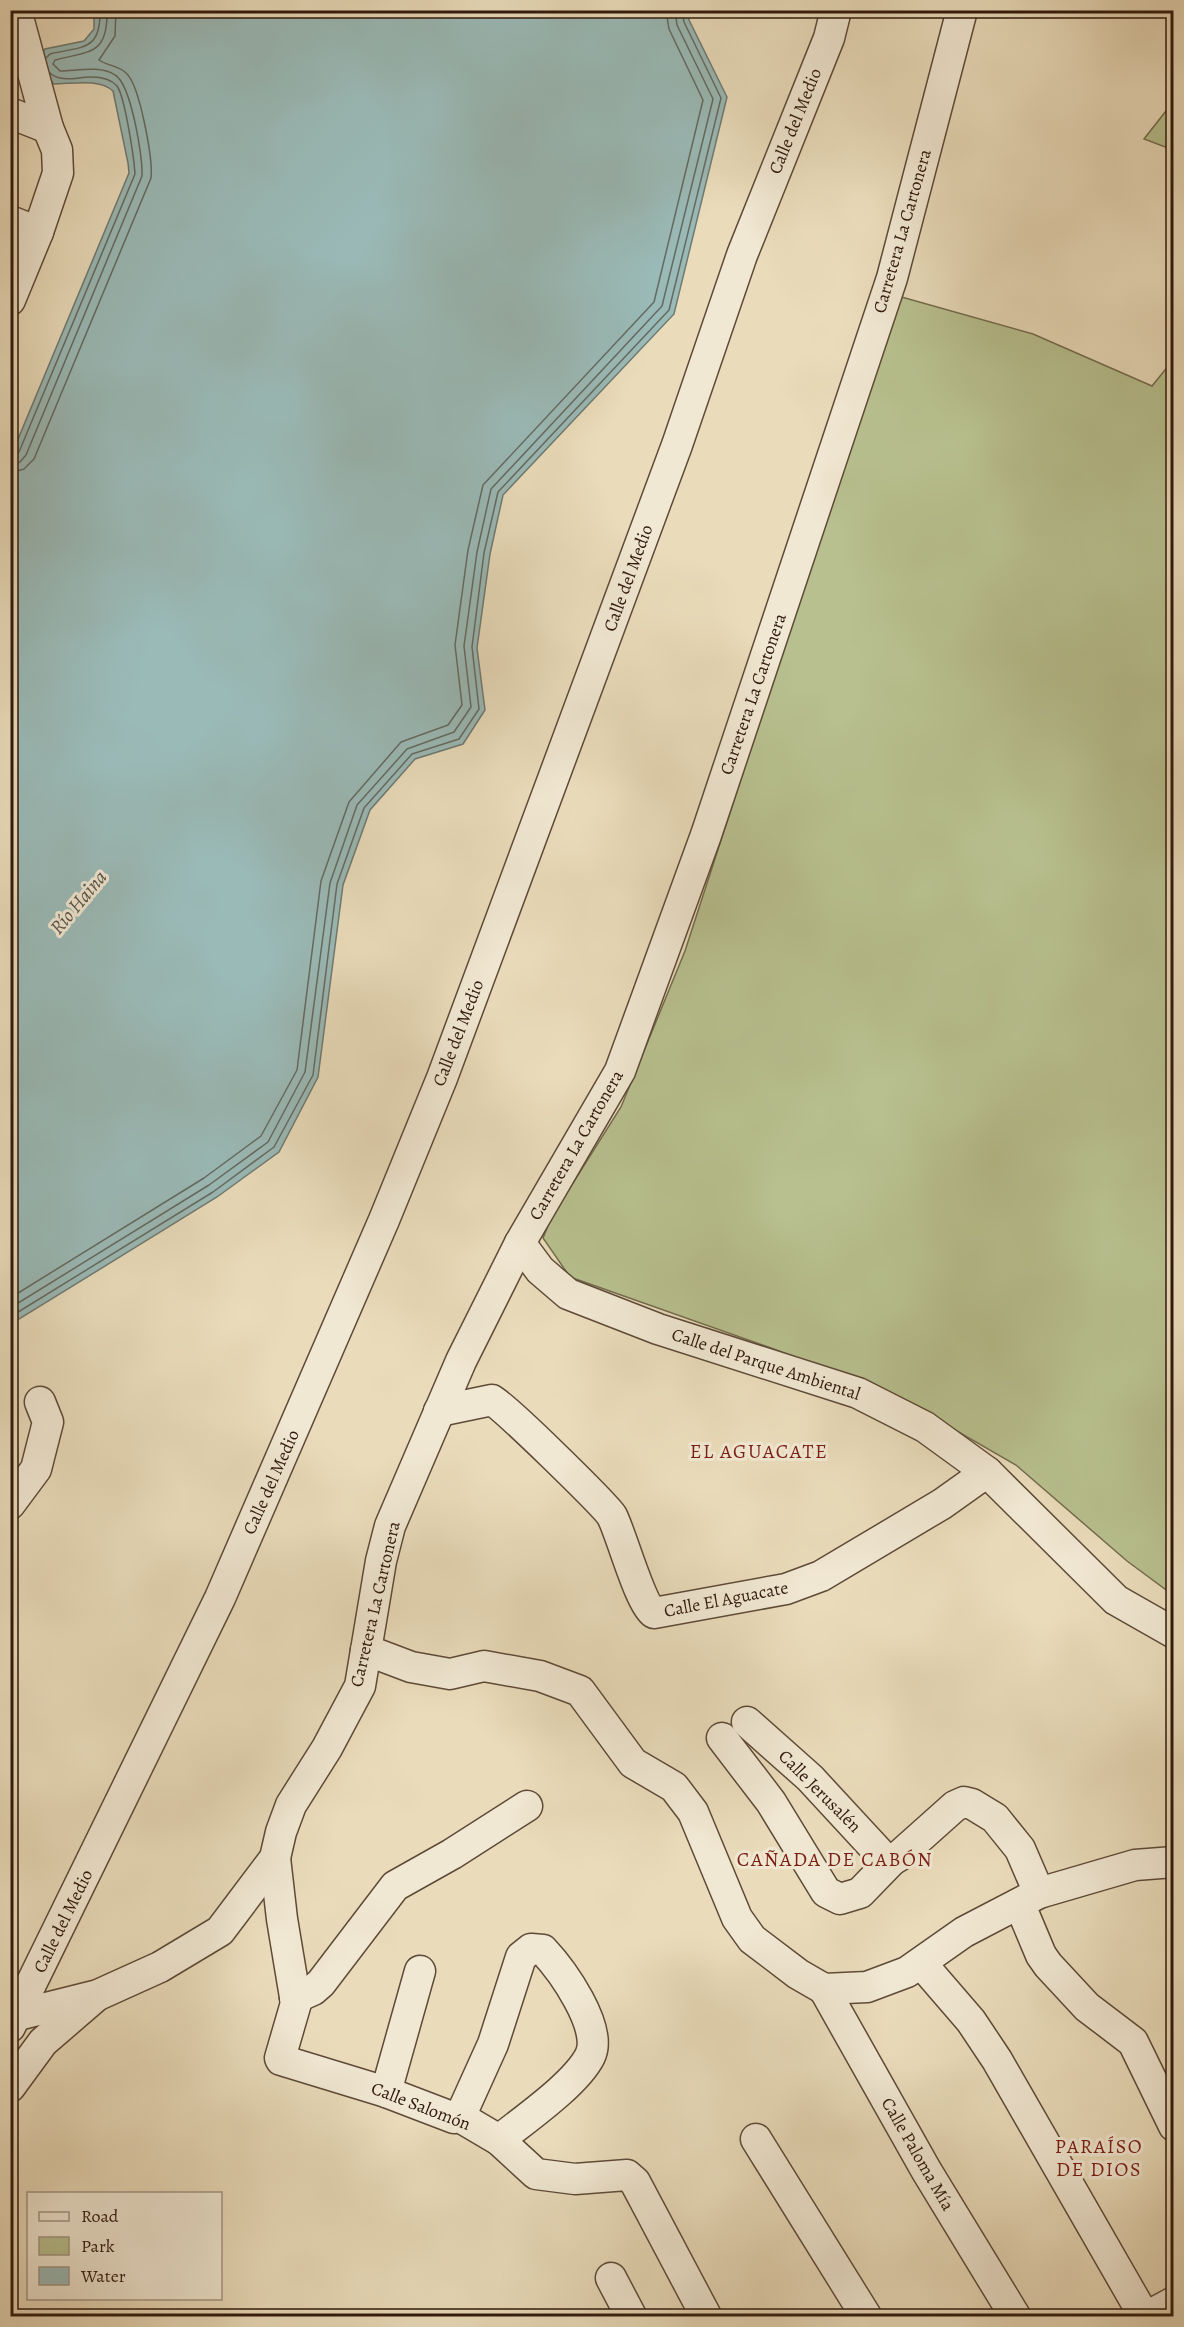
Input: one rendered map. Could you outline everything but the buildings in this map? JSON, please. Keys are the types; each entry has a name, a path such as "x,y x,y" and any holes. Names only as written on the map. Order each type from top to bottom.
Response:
{"street":[{"path":"10,300 38,232 58,173 57,150 48,128 16,10"},
{"name":"Calle del Medio","path":"13,2020 220,1598 406,1166 446,1067 677,446 742,255 829,38 836,10"},
{"name":"Carretera La Cartonera","path":"13,2020 98,1995 160,1967 220,1931 275,1858 291,1805 327,1748 360,1686 381,1561 390,1526 461,1361 520,1243 620,1071 706,835 892,278 962,10"},
{"path":"10,113 48,128"},
{"path":"10,221 38,232"},
{"name":"Calle del Parque Ambiental","path":"520,1243 540,1270 568,1294 658,1329 858,1393 925,1427 987,1472 1116,1600 1173,1633"},
{"name":"Calle El Aguacate","path":"439,1411 496,1400 609,1512 645,1603 654,1613 786,1589 820,1576 942,1504 987,1472"},
{"path":"10,1504 36,1469 48,1422 40,1402"},
{"path":"366,1650 411,1667 450,1674 484,1666 540,1676 580,1691 633,1763 674,1787 693,1812 736,1918 752,1938 798,1974 824,1989 867,1987 907,1972 987,1918 1029,1899 1135,1865 1173,1862"},
{"name":"Calle Jerusalén","path":"734,1730 810,1778 883,1857 892,1860 860,1893 840,1899 826,1892 771,1803 734,1730"},
{"path":"892,1860 955,1806 964,1802 972,1804 995,1818 1020,1849 1041,1955 1088,2007 1133,2042 1173,2126"},
{"path":"295,1998 313,1990 321,1983 395,1886 452,1854 527,1806"},
{"name":"Calle Salomón","path":"275,1858 295,1998 295,2007 280,2058 283,2062 350,2079 454,2118 460,2117 499,2140 536,2174 575,2179 623,2174 635,2182 706,2316"},
{"path":"460,2117 493,2044 521,1957 531,1949 543,1950 557,1965 578,1996 591,2032 592,2053 576,2077 499,2140"},
{"path":"921,1963 971,2020 1161,2312"},
{"path":"386,2092 420,1971"},
{"name":"Calle Paloma Mía","path":"824,1989 926,2170 1015,2316"},
{"path":"10,2088 42,2042 98,1995"},
{"path":"756,2139 866,2316"},
{"path":"611,2278 631,2316"}],"green space":[{"path":"1173,102 1173,150 1144,139"},
{"path":"898,296 1033,334 1152,386 1173,360 1173,1595 1127,1561 1016,1465 891,1393 570,1277 543,1238 552,1216 621,1107 685,951"}],"water":[{"name":"Río Haina","path":"94,11 688,11 689,20 727,97 674,314 503,495 490,554 477,648 485,710 463,744 415,759 370,810 343,885 318,1077 279,1152 217,1197 11,1324 11,456 129,173 113,91 93,83 54,84 43,74 38,60 45,49 84,41 94,29"}],"district":[{"name":"EL AGUACATE","path":"759,1451"},
{"name":"CAÑADA DE CABÓN","path":"835,1859"},
{"name":"PARAÍSO DE DIOS","path":"1099,2158"}]}
